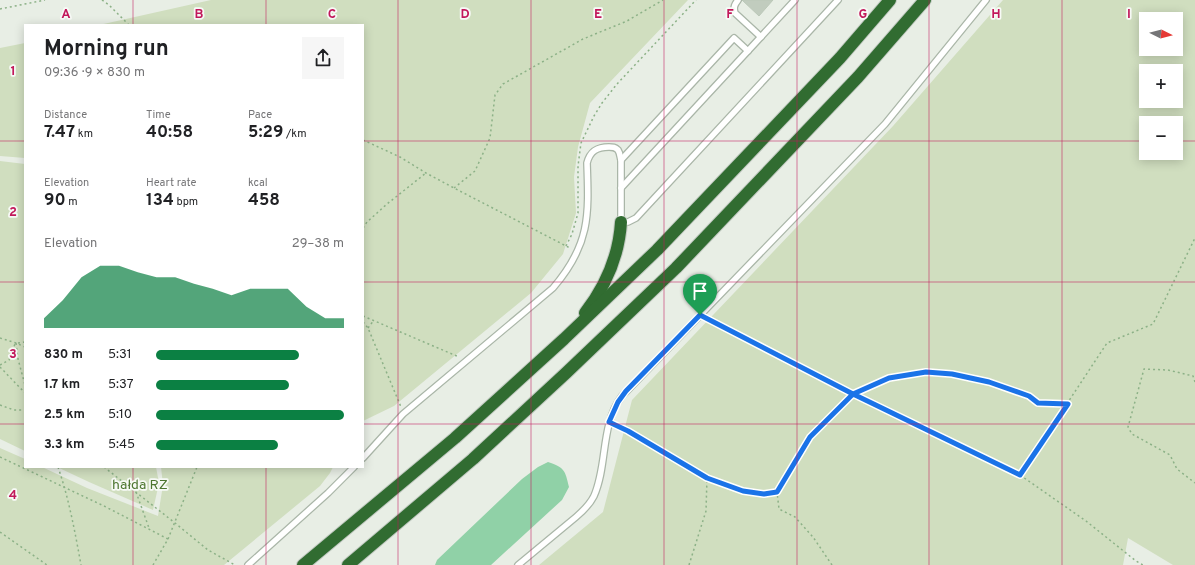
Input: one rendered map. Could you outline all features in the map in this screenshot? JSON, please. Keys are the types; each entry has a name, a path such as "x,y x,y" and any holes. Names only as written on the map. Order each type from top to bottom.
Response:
{"highway":[{"path":"303,565 455,438 564,339 657,250 840,58 890,0"},
{"path":"348,565 473,459 676,268 858,77 925,0"},
{"path":"564,339 589,308 606,277 616,252 621,222"}],"lane":[{"path":"738,0 734,9 735,13 761,37"},
{"path":"620,188 795,0"},
{"path":"364,457 403,414 553,288 568,270 580,247 586,228 588,204 587,163 591,153 598,148 613,147 617,149 621,160 621,222 632,220 642,212 838,0"},
{"path":"518,565 583,511 593,497 599,483 609,422 618,402 626,391 885,124 986,0"},
{"path":"621,160 734,38 748,51"},
{"path":"248,565 328,493 353,468"}],"path":[{"path":"0,9 45,0"},
{"path":"102,0 128,24"},
{"path":"454,188 475,171 490,138 495,95 503,84 583,39 627,21 663,0"},
{"path":"364,140 400,157 426,173 566,246 572,234 578,213 578,166 581,143 594,116 617,84 696,0"},
{"path":"364,226 367,222 426,173"},
{"path":"1020,475 1107,343 1153,324 1195,238"},
{"path":"700,315 853,394 1020,475 1086,521 1136,562 1143,565"},
{"path":"364,316 468,360"},
{"path":"368,328 374,320"},
{"path":"364,323 368,328 403,414"},
{"path":"0,338 24,347"},
{"path":"16,343 24,342"},
{"path":"16,343 9,360 0,366 24,392"},
{"path":"16,343 18,359 24,381"},
{"path":"1195,382 1193,376 1168,370 1144,369 1128,426 1132,434 1170,455 1177,469 1195,482"},
{"path":"832,565 813,537 795,517 779,509 777,492 810,437 853,394 889,378 926,372 952,374 989,382 1029,396 1038,403 1068,404"},
{"path":"0,405 14,410 24,410"},
{"path":"609,422 628,431 707,478 743,491 764,494 777,492"},
{"path":"0,456 24,467"},
{"path":"25,468 168,539"},
{"path":"58,468 65,487 82,565"},
{"path":"105,468 208,550 235,565"},
{"path":"154,565 168,539 197,468"},
{"path":"689,565 706,511 707,478"},
{"path":"136,492 149,529"},
{"path":"0,532 47,565"}],"green space":[{"path":"211,0 688,0 590,103 578,147 574,177 576,213 563,254 531,293 394,406 364,421 364,24 103,24"},
{"path":"1003,0 1195,0 1195,565 1173,565 1128,538 1123,565 539,565 603,512 632,400 893,126"},
{"path":"24,43 24,158 0,156 0,48"},
{"path":"0,161 24,164 24,451 0,439"},
{"path":"0,448 24,459 24,468 44,468 87,488 158,516 163,485 161,468 332,468 320,486 224,565 0,565"},
{"name":"hałda RZ","path":"59,468 156,468 159,483 153,510"}],"shaded area":[{"path":"548,462 558,466 565,473 569,487 562,500 491,565 435,565 437,560 522,479 538,467"}],"building":[{"path":"742,0 773,0 759,16"}],"route":[{"path":"700,315 626,391 613,410 609,422 628,431 707,478 743,491 764,494 777,492 810,437 853,394 1020,475 1068,404 1038,403 1029,396 989,382 952,374 926,372 889,378 853,394 700,315"}]}
